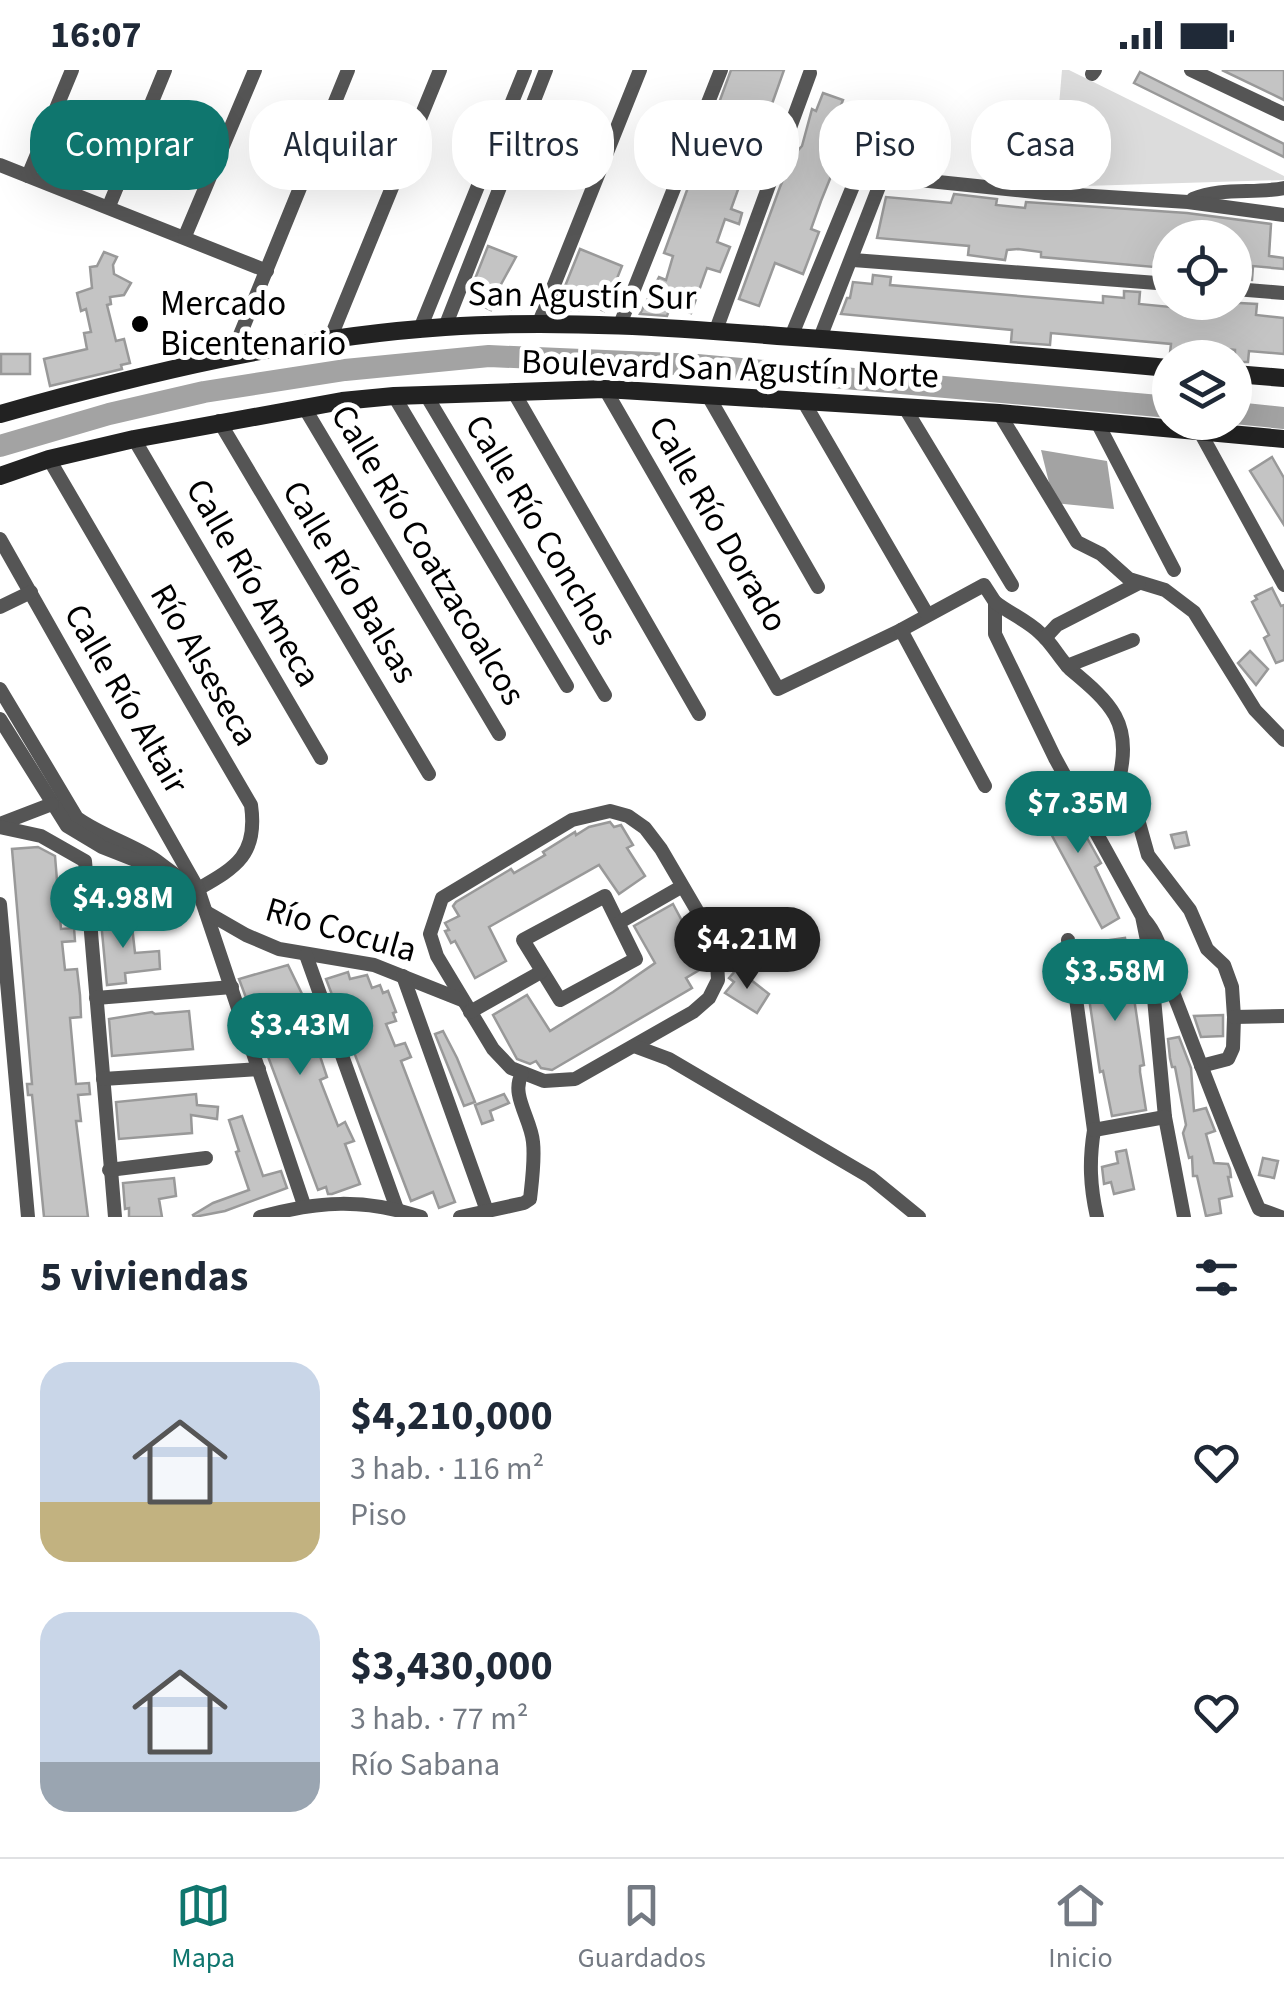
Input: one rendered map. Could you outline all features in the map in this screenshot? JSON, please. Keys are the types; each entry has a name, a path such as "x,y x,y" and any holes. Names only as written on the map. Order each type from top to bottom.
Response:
{"main road":[{"name":"San Agustín Sur","path":"0,414 160,371 231,357 330,339 445,327 538,325 716,330 1152,366"},
{"path":"1252,375 1284,378"},
{"name":"Boulevard San Agustín Norte","path":"0,476 49,459 219,421 394,396 605,388 1000,412 1152,428"},
{"name":"Boulevard San Agustín Norte","path":"1252,436 1284,439"}],"street":[{"path":"28,176 72,70"},
{"path":"108,206 165,70"},
{"path":"185,236 255,70"},
{"path":"231,357 348,70"},
{"path":"330,339 440,70"},
{"path":"420,329 525,70"},
{"path":"445,327 546,70"},
{"path":"538,325 640,70"},
{"path":"619,327 722,70"},
{"path":"1191,70 1284,114"},
{"path":"716,330 810,73"},
{"path":"0,165 267,271"},
{"path":"820,338 880,184 890,177 1044,194 1188,202 1284,215"},
{"path":"1188,202 1216,193 1284,188"},
{"path":"792,336 852,190"},
{"path":"853,260 1152,283"},
{"path":"1252,290 1284,293"},
{"name":"Calle Río Dorado","path":"605,388 778,690 901,630"},
{"path":"513,392 698,714"},
{"path":"707,394 818,586"},
{"name":"Calle Río Conchos","path":"426,395 604,695"},
{"name":"Calle Río Conchos","path":"394,396 567,686"},
{"path":"802,400 927,614"},
{"name":"Calle Río Coatzacoalcos","path":"304,407 499,734"},
{"path":"905,408 1012,585"},
{"path":"1000,412 1078,542 1102,554 1139,583 1165,590 1194,612 1255,710 1284,740"},
{"name":"Calle Río Balsas","path":"219,421 429,774"},
{"path":"1098,424 1174,570"},
{"name":"Calle Río Ameca","path":"134,439 321,758"},
{"path":"1204,440 1284,585"},
{"name":"Río Alseseca","path":"49,459 252,805 252,838 246,853 234,869 198,890"},
{"name":"Calle Río Altair","path":"0,539 198,890 304,1205"},
{"path":"1045,638 1057,625 1139,583"},
{"path":"984,786 901,630 984,584 995,602 1039,631 1067,666 1095,687 1122,725 1124,757 1119,779 1130,791 1148,855 1190,910 1207,949 1224,966 1232,988 1233,1048 1228,1059 1201,1066"},
{"path":"0,608 30,592"},
{"path":"995,602 995,634 1055,758 1142,916 1157,934 1170,984 1221,1124 1260,1209 1282,1217"},
{"path":"1067,666 1132,640"},
{"path":"0,688 77,818 159,862 198,890"},
{"path":"0,719 67,826 154,870 168,872"},
{"path":"0,826 52,804"},
{"path":"610,811 628,816 645,828 662,849 681,887 716,943 718,980 709,998 693,1012 575,1079 544,1081 522,1074 493,1050 437,956 430,934 442,898 572,820 610,811"},
{"path":"0,826 41,836 85,861 115,1217"},
{"path":"620,922 681,887"},
{"path":"606,896 636,959 560,1000 540,972 523,940 606,896"},
{"path":"0,904 28,1217"},
{"name":"Río Cocula","path":"206,912 246,936 279,949 374,965 466,1006"},
{"path":"1142,916 1150,955 1165,1117 1184,1217"},
{"path":"1068,940 1094,1130 1089,1158 1097,1217"},
{"path":"306,955 397,1209"},
{"path":"466,1006 540,972"},
{"path":"403,976 487,1211"},
{"path":"96,998 232,987"},
{"path":"1234,1018 1284,1016"},
{"path":"634,1046 670,1059 870,1177 920,1217"},
{"path":"104,1079 259,1069"},
{"path":"460,1217 524,1204 530,1199 534,1144 518,1093 517,1083 522,1074"},
{"path":"1094,1130 1165,1117"},
{"path":"110,1170 206,1158"},
{"path":"260,1217 304,1205 373,1204 421,1217"}],"shaded area":[{"path":"1062,70 1069,70 1284,176 1284,180 1111,185 1111,100 1059,100"},
{"path":"1041,450 1107,461 1114,509 1054,503"}],"building":[{"path":"731,70 784,70 773,100 720,100"},
{"path":"1222,70 1284,70 1284,100"},
{"path":"1140,72 1284,144 1284,157 1134,83"},
{"path":"823,93 843,100 820,100"},
{"path":"819,103 819,190 825,190 811,229 819,232 803,274 775,263 759,306 739,299 779,190 799,190 799,149 812,109 816,111"},
{"path":"687,190 738,190 731,209 742,213 739,224 725,219 717,242 730,247 720,272 707,268 691,313 671,305 667,316 640,314 659,277 666,280 673,256 664,253"},
{"path":"954,194 997,199 996,205 1025,208 1026,202 1240,220 1152,220 1152,267 1041,257 1041,252 1018,249 1007,250 1005,260 968,255 969,246 877,238 886,197 951,203"},
{"path":"1252,222 1271,224 1269,256 1284,258 1284,269 1253,266 1252,280"},
{"path":"488,246 516,257 499,288 517,295 511,309 495,303 491,310 472,301 479,287 473,284"},
{"path":"580,249 622,266 604,311 584,303 584,310 555,311"},
{"path":"104,252 117,257 114,274 131,283 124,295 110,297 111,304 107,305 116,341 124,339 130,363 121,365 122,369 50,386 44,359 87,349 84,333 91,332 86,309 81,311 77,293 92,288 90,267 97,266"},
{"path":"873,275 891,277 890,285 1103,303 1103,296 1124,298 1124,291 1140,292 1139,304 1152,305 1152,320 1252,320 1252,304 1257,304 1256,315 1284,318 1284,354 1252,351 1252,340 1152,342 1051,333 1050,345 1011,342 1012,330 841,314 853,282 872,284"},
{"path":"1,354 30,354 30,374 1,374"},
{"path":"1272,457 1284,478 1284,525 1250,471"},
{"path":"1272,588 1281,606 1284,605 1284,660 1276,663 1264,638 1269,635 1252,602 1257,599 1255,596"},
{"path":"1250,651 1268,669 1256,685 1238,663"},
{"path":"1062,793 1101,863 1095,867 1119,918 1102,928 1036,806"},
{"path":"610,822 614,827 621,825 633,845 627,848 645,876 619,894 599,865 489,927 506,961 475,978 455,941 451,943 445,931 449,930 445,923 459,916 453,906 456,902 511,869 514,873 545,855 543,852 575,832 576,835"},
{"path":"1186,832 1189,845 1175,848 1171,835"},
{"path":"38,847 55,856 61,929 74,928 75,941 62,942 65,970 77,969 80,995 81,1017 70,1018 76,1084 89,1083 90,1094 78,1095 81,1121 76,1121 88,1217 44,1217 32,1095 28,1095 27,1084 32,1084 12,849"},
{"path":"111,882 112,897 99,898 98,883"},
{"path":"673,904 706,966 686,978 692,988 552,1070 541,1068 536,1061 530,1064 517,1059 493,1015 527,995 550,1031 655,963 634,926"},
{"path":"116,906 118,928 132,926 135,953 159,951 160,969 125,973 126,983 107,985 101,921 106,920 105,907"},
{"path":"1125,938 1144,1065 1140,1072 1146,1110 1112,1116 1103,1071 1100,1072 1081,944"},
{"path":"288,965 302,994 298,996 301,1003 291,1007 308,1050 317,1047 327,1077 320,1080 338,1126 345,1122 354,1141 345,1144 360,1184 332,1194 328,1194 326,1187 318,1190 239,979"},
{"path":"737,969 769,994 757,1013 725,993 734,982 729,978"},
{"path":"348,972 350,979 367,975 372,988 380,985 383,993 388,991 396,1021 386,1024 395,1046 405,1043 411,1057 401,1061 455,1202 439,1208 433,1192 411,1201 326,979"},
{"path":"189,1011 193,1049 112,1056 109,1019"},
{"path":"1223,1015 1223,1036 1201,1037 1194,1016"},
{"path":"443,1031 475,1102 464,1106 435,1034"},
{"path":"1179,1037 1191,1068 1194,1111 1206,1108 1215,1131 1206,1134 1214,1163 1228,1164 1230,1169 1232,1196 1219,1199 1221,1213 1206,1216 1183,1133 1186,1125 1170,1058 1168,1039"},
{"path":"196,1094 197,1105 218,1107 217,1119 191,1115 192,1133 119,1139 116,1102"},
{"path":"504,1094 509,1103 490,1111 493,1120 482,1124 475,1105"},
{"path":"242,1116 263,1176 281,1171 287,1188 225,1211 194,1217 213,1203 249,1190 229,1120"},
{"path":"1126,1150 1134,1189 1114,1194 1111,1182 1104,1184 1102,1167 1118,1163 1116,1152"},
{"path":"1263,1158 1278,1161 1274,1178 1259,1175"},
{"path":"174,1178 176,1196 159,1199 162,1217 129,1217 123,1183"}],"waterway":[{"path":"0,446 109,414 204,392 345,370 489,356 697,365 1152,405"},
{"path":"1252,415 1284,418"}],"place":[{"name":"Mercado Bicentenario","path":"140,324"}]}
